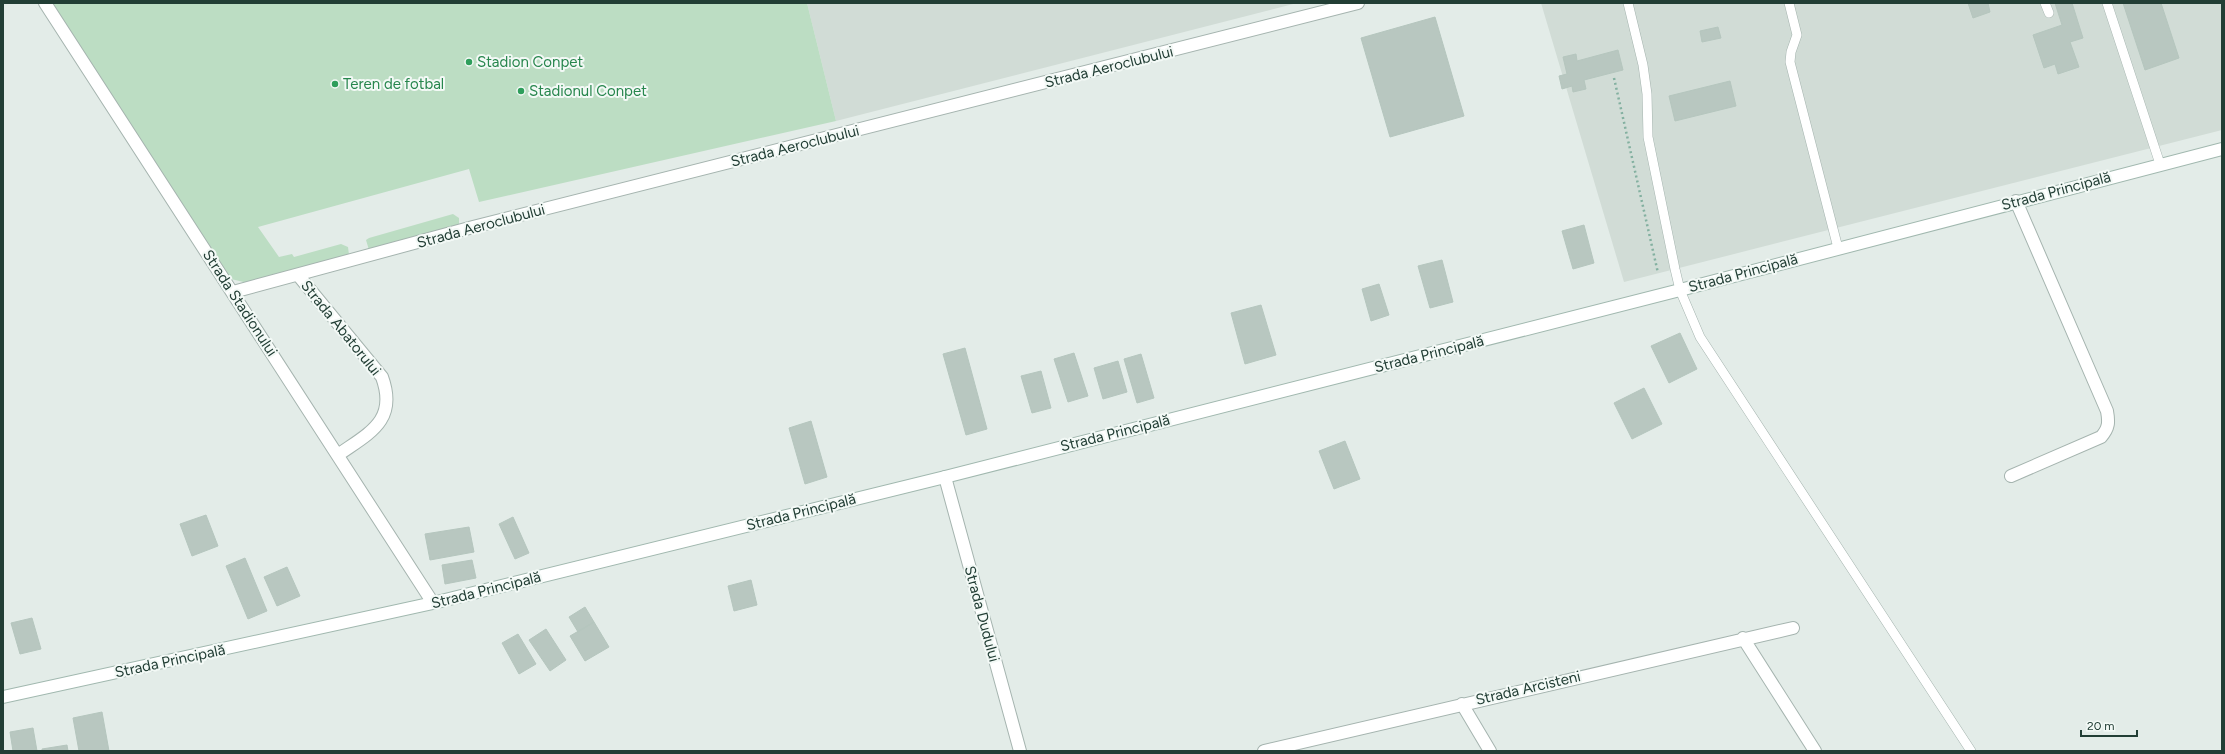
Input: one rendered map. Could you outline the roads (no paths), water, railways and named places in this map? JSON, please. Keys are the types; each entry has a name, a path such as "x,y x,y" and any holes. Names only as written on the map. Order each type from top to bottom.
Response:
{"street":[{"name":"Strada Stadionului","path":"45,3 433,603"},
{"name":"Strada Aeroclubului","path":"233,292 474,227 1358,3"},
{"name":"Strada Principală","path":"3,697 433,603 945,476 1680,290 2222,148"},
{"path":"2011,476 2101,437 2107,430 2108,422 2107,411 2016,201"},
{"name":"Strada Abatorului","path":"298,275 382,377 388,393 387,406 381,420 371,432 338,455"},
{"name":"Strada Dudului","path":"945,476 1020,751"},
{"name":"Strada Arcisteni","path":"1264,751 1743,638 1793,628"},
{"path":"1743,638 1815,751"},
{"path":"1462,704 1490,751"}],"lane":[{"path":"1628,3 1645,78 1648,136 1680,290 1700,336 1971,751"},
{"path":"1789,3 1798,35 1791,52 1790,62 1838,248"},
{"path":"2045,3 2048,13"},
{"path":"2107,3 2160,164"}],"place":[{"name":"Stadion Conpet","path":"469,62"},
{"name":"Teren de fotbal","path":"335,84"},
{"name":"Stadionul Conpet","path":"521,91"}]}
